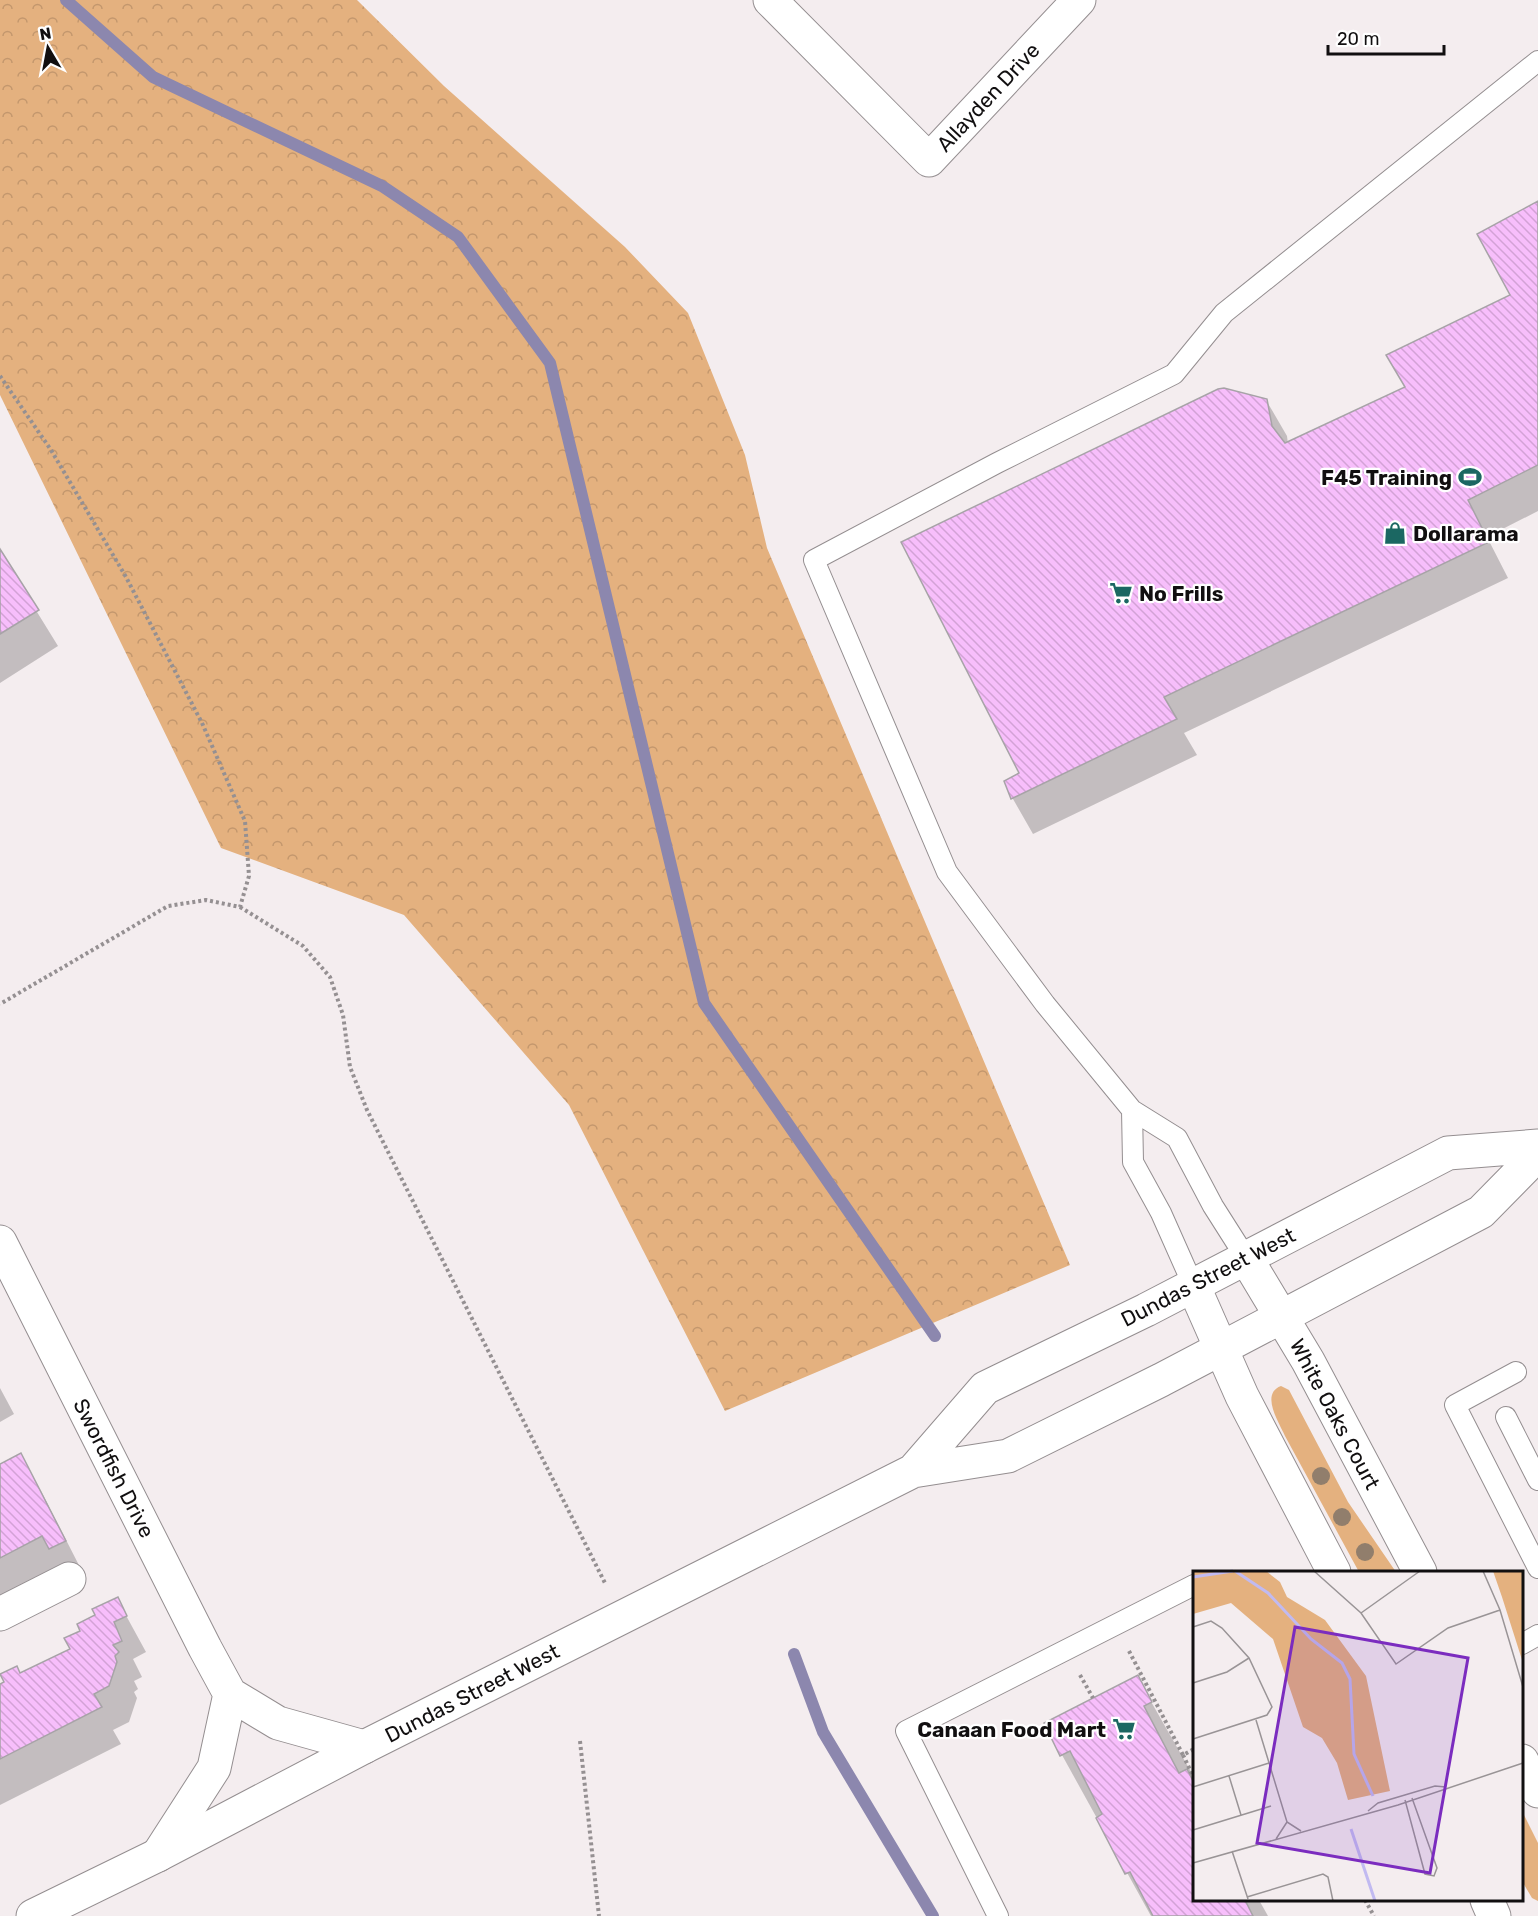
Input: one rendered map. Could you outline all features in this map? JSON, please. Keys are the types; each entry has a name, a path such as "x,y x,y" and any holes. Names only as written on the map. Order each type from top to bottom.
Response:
{"main road":[{"name":"Allayden Drive","path":"770,0 930,160 1079,0"},
{"name":"Dundas Street West","path":"913,1471 985,1388 1193,1286 1448,1153 1538,1146"},
{"name":"Dundas Street West","path":"33,1916 158,1855 364,1747 913,1471 1008,1456 1221,1349 1481,1212 1538,1154"},
{"name":"Swordfish Drive","path":"0,1242 230,1694"},
{"name":"White Oaks Court","path":"1246,1258 1308,1361 1419,1571"},
{"path":"1193,1286 1242,1396 1333,1571"},
{"path":"0,1614 69,1579"},
{"path":"158,1855 214,1768 230,1694 278,1722 364,1747"},
{"path":"1523,1765 1538,1791"},
{"path":"1488,1901 1494,1916"}],"lane":[{"path":"1246,1258 1213,1206 1177,1138 1132,1110 1045,1004 947,872 814,560 997,463 1174,374 1224,313 1538,62"},
{"path":"1132,1110 1133,1162 1161,1214 1193,1286"},
{"path":"1516,1372 1455,1405 1538,1568"},
{"path":"1506,1417 1538,1480"},
{"path":"998,1916 906,1731 1193,1586"},
{"path":"1523,1643 1538,1635"}],"path":[{"path":"0,376 51,450 120,567 202,723 245,821 249,876 240,907"},
{"path":"0,1004 168,906 206,900 240,907 303,946 330,977 343,1016 350,1067 367,1110 622,1618"},
{"path":"1127,1647 1193,1776"},
{"path":"1079,1672 1093,1698"},
{"path":"580,1741 599,1916"},
{"path":"1183,1755 1193,1750"},
{"path":"1366,1901 1374,1916"}],"green space":[{"path":"0,0 357,0 444,86 625,247 688,313 745,455 767,548 1070,1265 725,1411 569,1105 404,915 221,848 0,395"},
{"path":"1281,1386 1289,1390 1348,1502 1395,1571 1358,1571 1285,1436 1271,1402 1275,1390"},
{"path":"1523,1813 1538,1843 1538,1901 1532,1898 1523,1883"}],"building":[{"path":"1538,201 1538,465 1468,500 1489,542 1164,697 1177,719 1011,799 1004,781 1019,773 901,542 1218,389 1224,388 1267,399 1272,426 1285,443 1405,387 1386,355 1510,295 1477,234"},
{"path":"0,549 39,610 0,634"},
{"path":"21,1453 66,1541 49,1549 42,1536 0,1558 0,1464"},
{"path":"118,1597 127,1616 114,1622 122,1641 113,1645 119,1652 115,1656 117,1662 109,1686 94,1694 102,1707 0,1759 0,1684 4,1682 0,1674 17,1666 20,1673 70,1649 64,1638 80,1631 77,1624 95,1615 92,1609"},
{"path":"1138,1675 1152,1702 1144,1706 1179,1773 1187,1769 1193,1781 1193,1901 1246,1901 1253,1916 1153,1916 1130,1872 1125,1874 1096,1818 1102,1814 1070,1751 1060,1756 1044,1723"}],"waterway":[{"path":"66,0 153,77 382,186 458,237 550,363 704,1003 935,1336"},
{"path":"794,1654 823,1732 933,1916"}],"place":[{"name":"F45 Training","path":"1470,477"},
{"name":"Dollarama","path":"1395,533"},
{"name":"No Frills","path":"1121,593"},
{"name":"Canaan Food Mart","path":"1124,1729"}]}
